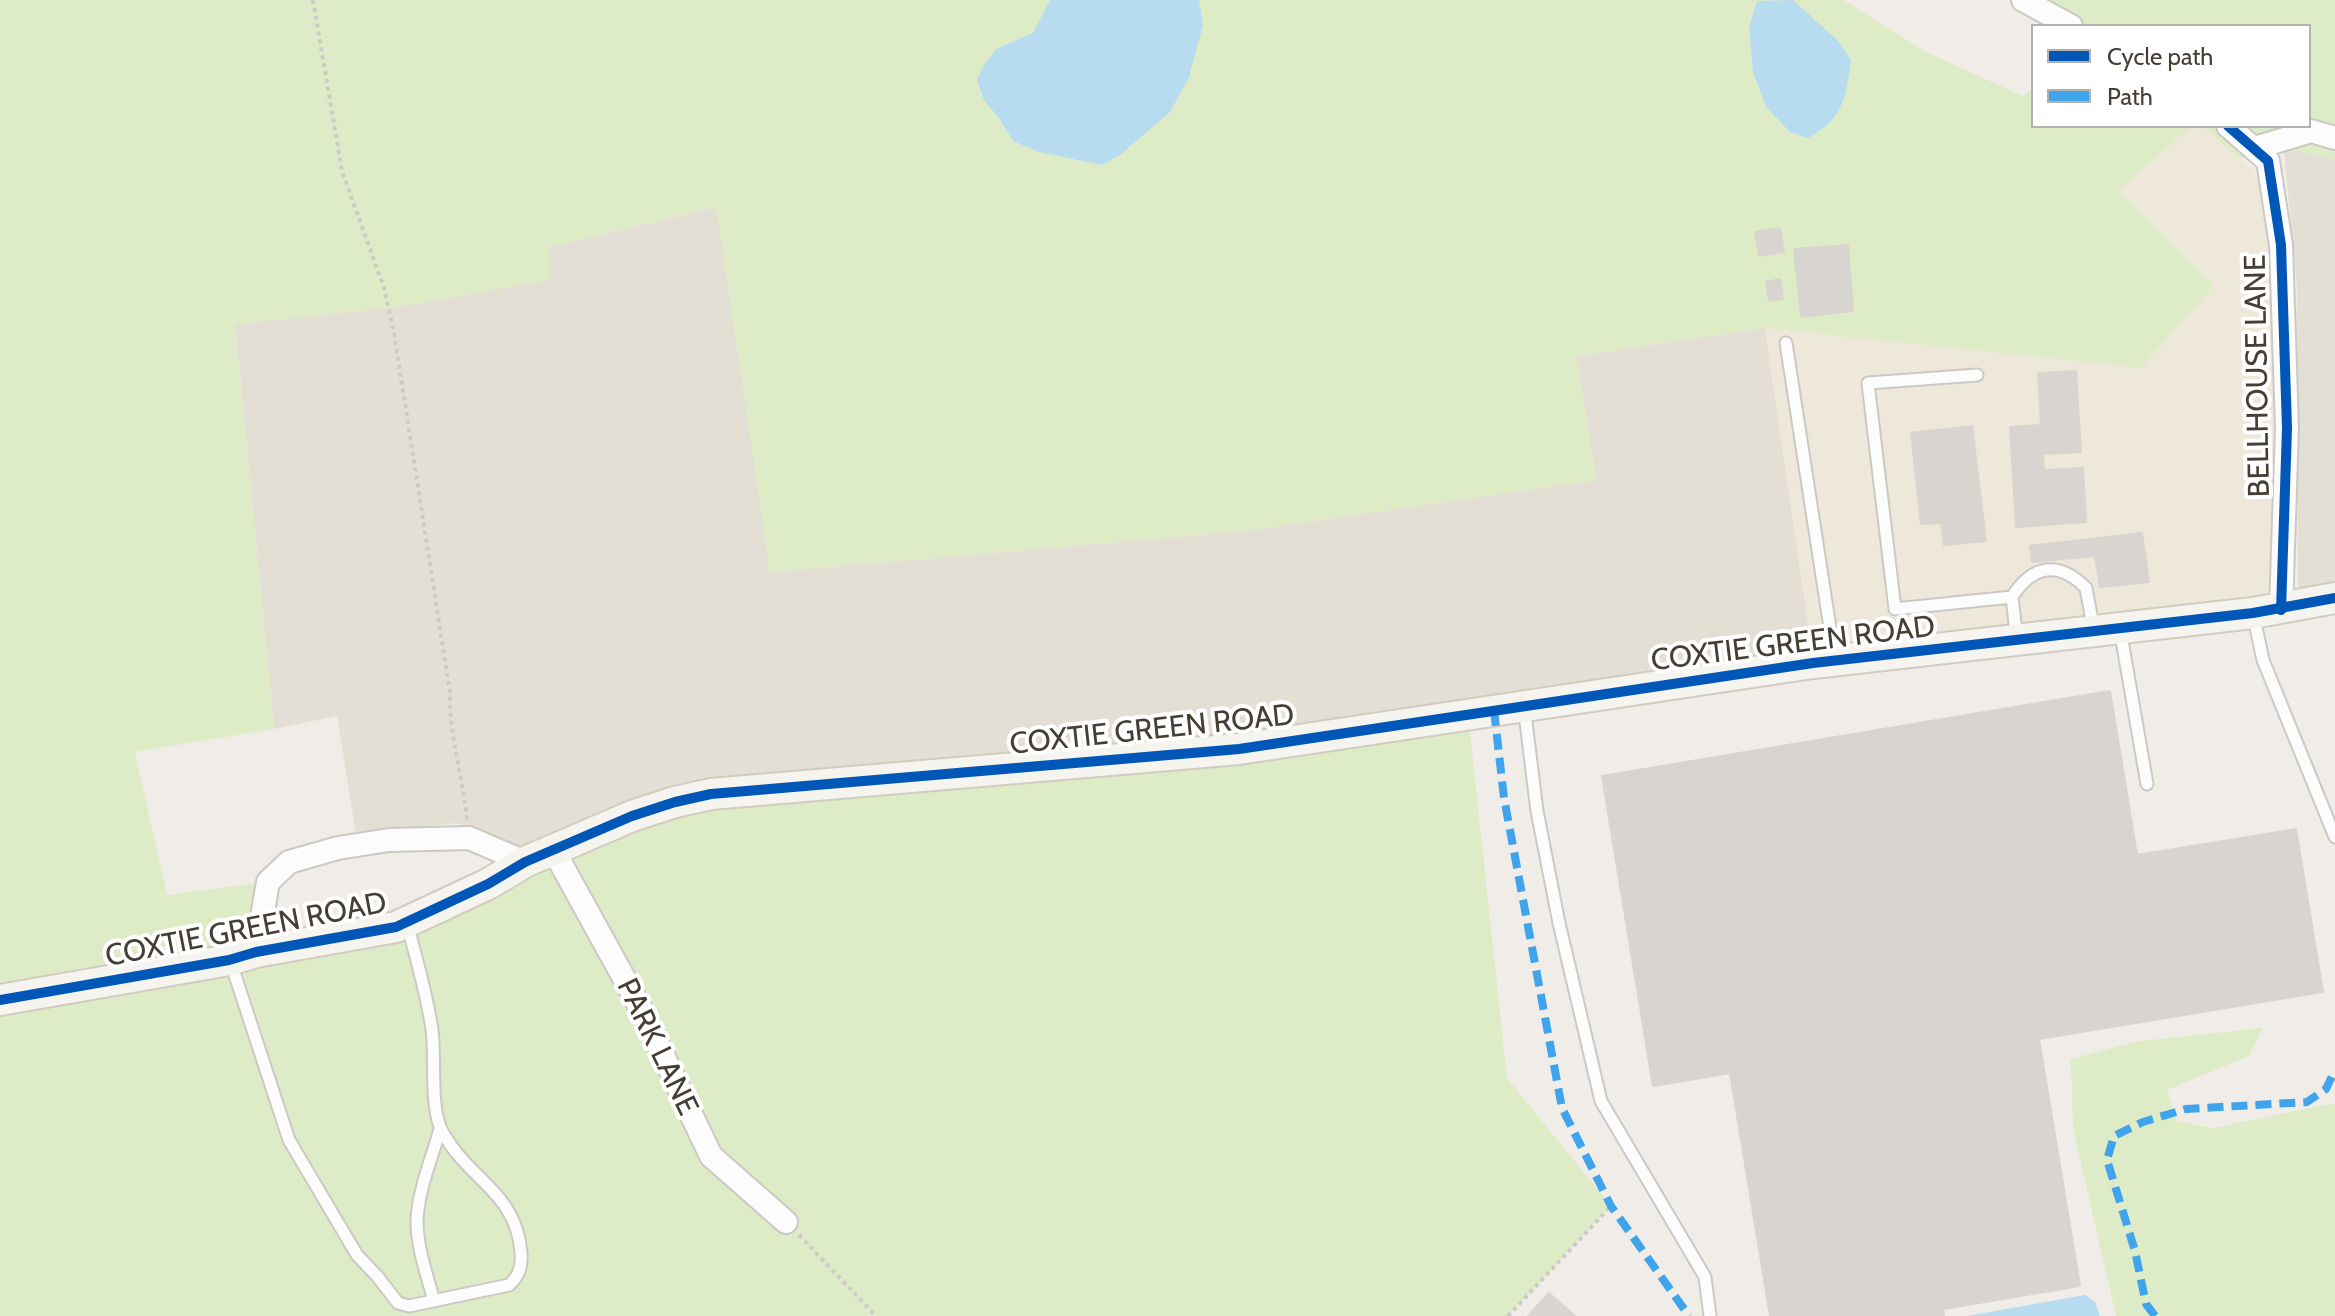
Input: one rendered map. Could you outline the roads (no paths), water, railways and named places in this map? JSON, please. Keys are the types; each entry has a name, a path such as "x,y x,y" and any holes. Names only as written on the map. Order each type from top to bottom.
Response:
{"street":[{"path":"2023,0 2067,24"},
{"path":"2230,128 2255,148 2311,131 2335,138"},
{"name":"BELLHOUSE LANE","path":"2255,148 2268,161 2281,245 2287,428 2267,612"},
{"name":"COXTIE GREEN ROAD","path":"0,1000 396,927 488,884 525,862 632,816 711,794 1239,749 1835,661 2267,612 2335,598"},
{"path":"243,956 268,882 289,862 338,848 389,840 469,838 525,862"},
{"name":"PARK LANE","path":"554,851 641,1009 711,1156 786,1222"}],"lane":[{"path":"1786,343 1835,661"},
{"path":"1977,375 1868,383 1895,609 2012,597"},
{"path":"2017,641 2012,597 2020,583 2032,573 2064,571 2086,588 2107,630 2147,784"},
{"path":"2267,612 2263,660 2335,837"},
{"path":"1524,706 1537,811 1559,923 1601,1101 1705,1277 1710,1316"},
{"path":"243,956 289,1140 357,1255 398,1303 409,1306 509,1285 519,1277 522,1260 520,1232 513,1216 450,1145 440,1129 431,1029 407,923"},
{"path":"434,1301 421,1251 417,1220 440,1129"}],"water":[{"path":"1050,0 1199,0 1203,25 1189,77 1170,112 1121,154 1102,165 1039,152 1013,141 984,100 977,80 996,49 1033,33"},
{"path":"1793,0 1839,42 1851,60 1841,106 1829,123 1808,138 1790,132 1766,107 1753,72 1749,27 1757,1"},
{"path":"2085,1295 2095,1302 2100,1316 1967,1316"}]}
